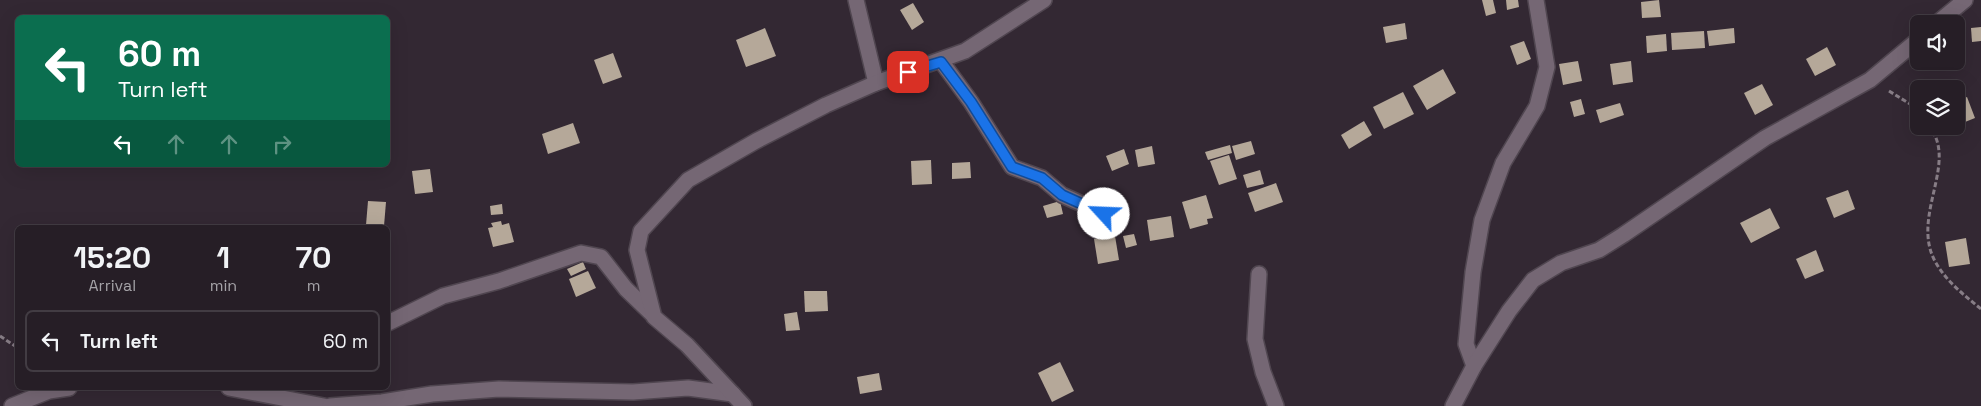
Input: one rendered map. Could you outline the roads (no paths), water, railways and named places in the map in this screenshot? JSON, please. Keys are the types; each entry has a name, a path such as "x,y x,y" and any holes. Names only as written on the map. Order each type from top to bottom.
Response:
{"street":[{"path":"856,0 876,83"},
{"path":"654,317 637,250 640,231 688,180 765,137 876,83 941,62 965,51 1044,0"},
{"path":"1474,366 1466,344 1472,272 1482,220 1503,163 1537,106 1547,67 1536,0"},
{"path":"1947,15 1965,0"},
{"path":"1452,406 1474,366 1509,311 1533,280 1562,263 1599,250 1765,138 1870,80 1910,47"},
{"path":"941,62 971,102 1012,167 1042,178 1062,195 1104,214"},
{"path":"390,322 443,296 499,281 581,253 601,257 626,289 686,345 744,406"},
{"path":"1259,274 1254,339 1263,372 1276,406"},
{"path":"330,406 382,402 432,394 499,389 633,392 688,388 733,394"},
{"path":"12,406 48,391 55,390"},
{"path":"240,390 324,406"}]}
